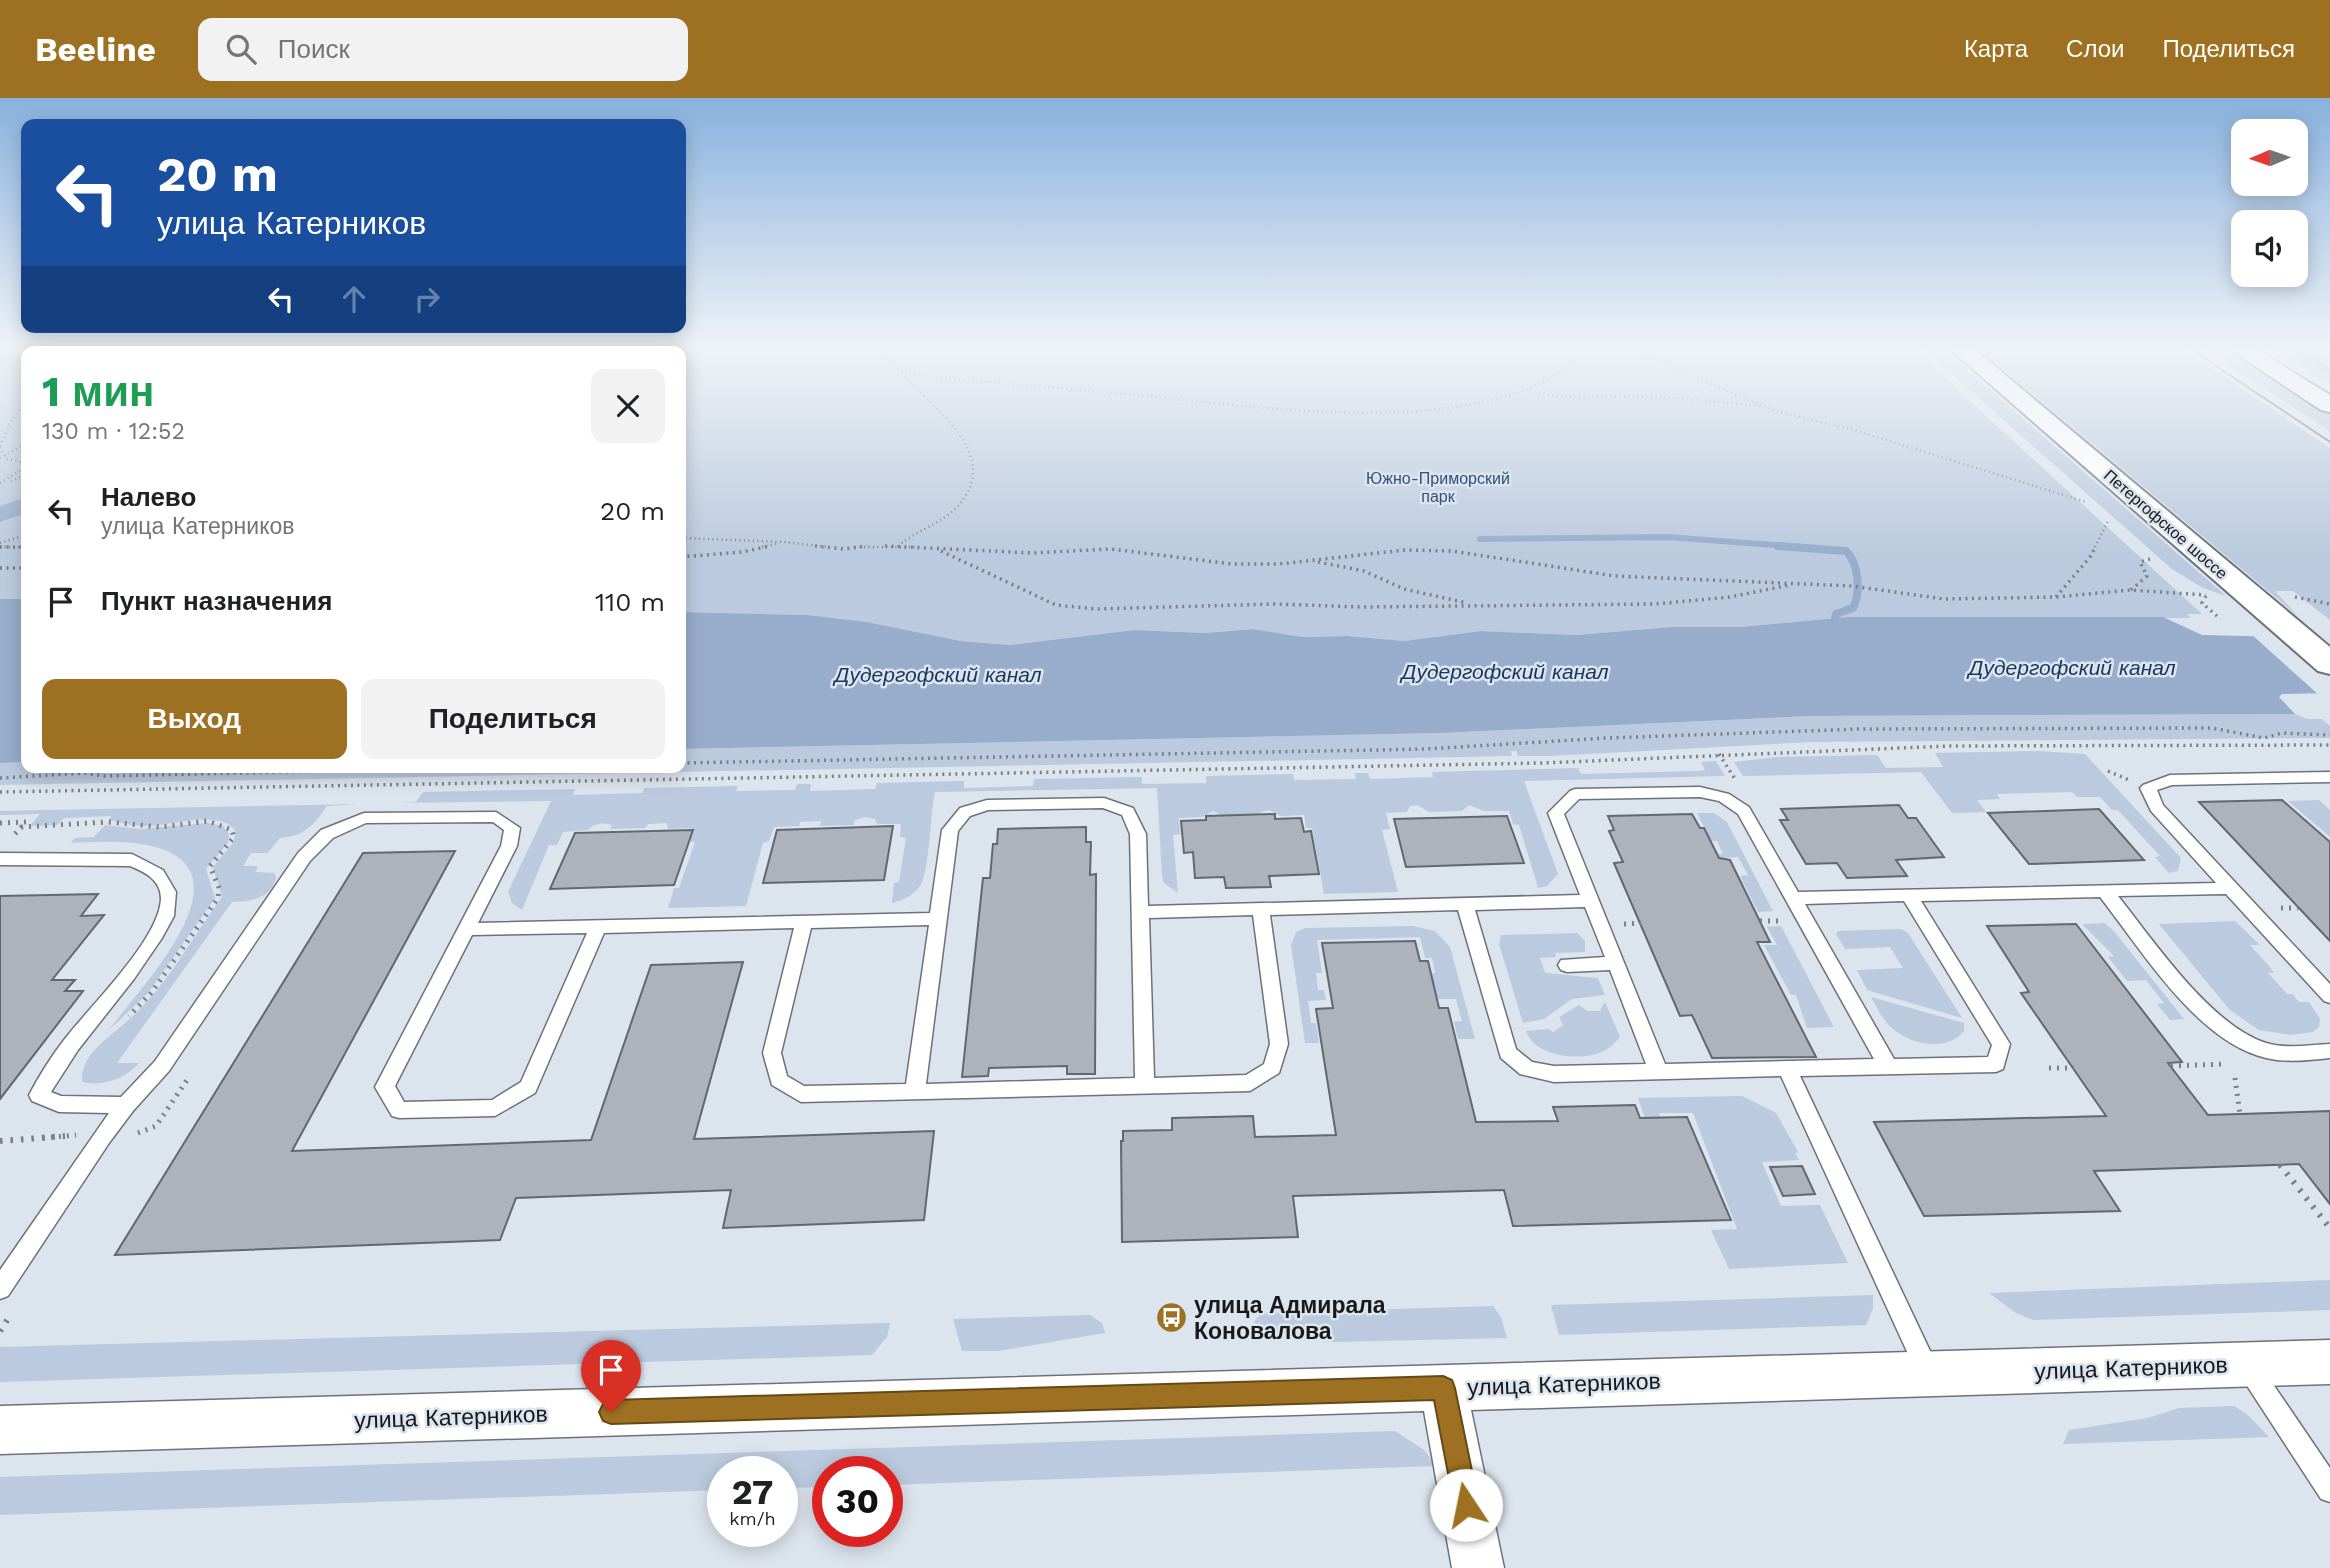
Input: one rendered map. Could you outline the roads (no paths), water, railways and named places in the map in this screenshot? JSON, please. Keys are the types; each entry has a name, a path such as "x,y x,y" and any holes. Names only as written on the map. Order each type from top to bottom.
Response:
{"street":[{"name":"Петергофское шоссе","path":"2040,417 2330,664"},
{"name":"улица Катерников","path":"0,1430 2330,1362"},
{"path":"1443,1388 1478,1568"}],"lane":[{"path":"2327,779 2170,780 2148,788 2156,807 2330,996"},
{"path":"1659,1072 1556,813 1575,794 1700,792 1724,797 1744,811 1888,1066"},
{"path":"915,1092 950,830 965,812 987,805 1104,803 1128,812 1138,834 1145,1086"},
{"path":"0,1289 102,1137 126,1105 162,1066 304,857 327,834 364,818 496,817 512,828 509,846 384,1087 399,1110 495,1108 528,1087 598,926"},
{"path":"0,859 132,860 152,867 165,882 169,900 167,912 155,937 64,1054 38,1095 59,1104 126,1105"},
{"path":"1793,898 2231,888"},
{"path":"2105,892 2200,1007 2231,1036 2262,1050 2330,1051"},
{"path":"1465,904 1508,1053 1527,1069 1554,1074 1996,1063 2001,1044 1909,897"},
{"path":"1140,912 1591,901"},
{"path":"804,922 772,1053 779,1080 801,1094 1145,1086 1250,1083 1272,1068 1279,1044 1261,909"},
{"path":"466,929 938,919"},
{"path":"1567,965 1616,963"},
{"path":"1787,1069 1929,1374"},
{"path":"2246,1364 2330,1490"}],"water":[{"path":"21,499 21,515 0,522 0,506"},
{"path":"0,599 21,599 21,762 0,763"},
{"name":"Дудергофский канал","path":"686,612 808,615 867,622 961,641 1010,645 1134,630 1205,633 1253,629 1303,637 1348,636 1404,641 1481,631 1577,635 1671,627 1740,627 1848,617 2163,617 2202,635 2330,638 2330,693 2282,694 2279,697 2295,714 1812,716 1441,733 686,749"}],"waterway":[{"path":"1480,539 1668,537 1800,547"},
{"path":"1778,546 1846,551 1856,571 1856,601 1853,608 1836,614 1835,618"}],"tram line":[{"path":"2292,417 2330,442"}],"place":[{"name":"улица Адмирала Коновалова","path":"1171,1318"}],"park label":[{"name":"Южно-Приморский парк","path":"1438,487"}]}
